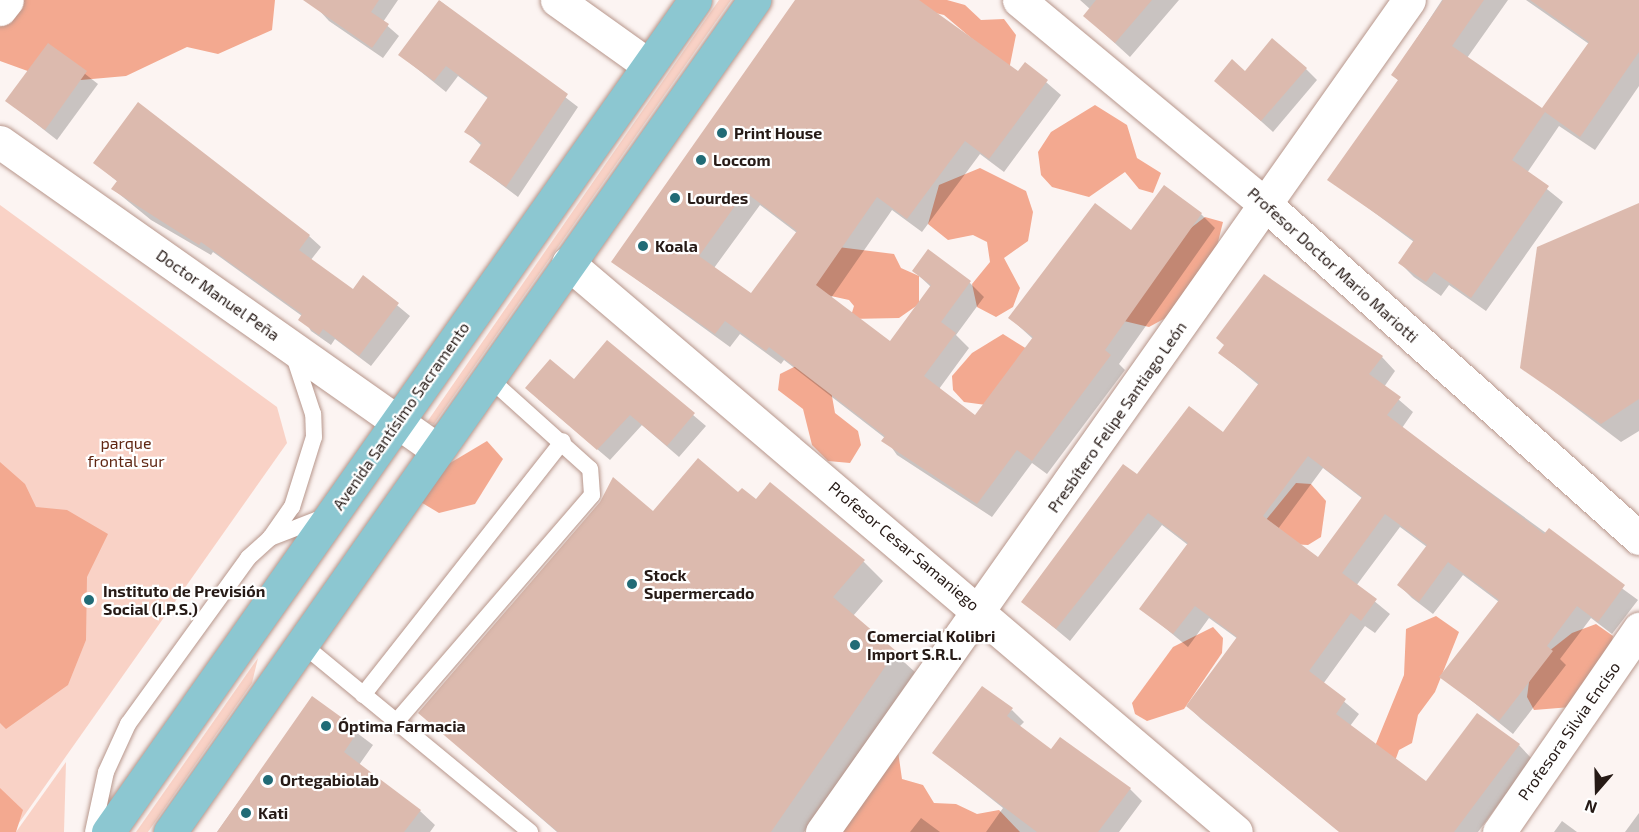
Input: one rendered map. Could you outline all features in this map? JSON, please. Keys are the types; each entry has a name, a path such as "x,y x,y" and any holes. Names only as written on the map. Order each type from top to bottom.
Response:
{"main road":[{"name":"Avenida Santísimo Sacramento","path":"108,832 695,0"},
{"path":"170,832 436,449 753,0"}],"street":[{"path":"0,9 7,0"},
{"path":"557,0 648,65"},
{"name":"Profesor Doctor Mario Mariotti","path":"1019,0 1266,205 1639,538"},
{"name":"Presbítero Felipe Santiago León","path":"822,832 981,610 1409,0"},
{"name":"Doctor Manuel Peña","path":"0,142 436,449"},
{"name":"Profesor Cesar Samaniego","path":"568,263 981,610 1236,832"},
{"name":"Profesora Silvia Enciso","path":"1499,832 1639,629"}],"lane":[{"path":"93,832 106,772 128,724 248,558 270,538 292,507 314,437 313,414 291,347"},
{"path":"396,722 592,495 590,469 563,441 488,377"},
{"path":"363,695 563,441"},
{"path":"270,538 333,514"},
{"path":"301,643 530,832"}],"green space":[{"path":"719,0 731,0 434,424 427,422"},
{"name":"parque frontal sur","path":"0,205 277,407 287,443 14,830 0,821"},
{"path":"258,658 252,683 148,832 136,832"},
{"path":"66,762 64,832 16,832"}],"shaded area":[{"path":"0,0 275,0 272,30 218,54 187,47 126,76 58,82 0,61"},
{"path":"879,0 947,0 965,5 981,20 1004,19 1016,35 1009,70 944,15"},
{"path":"1095,105 1127,125 1137,158 1161,173 1153,193 1139,189 1125,172 1089,197 1052,187 1041,175 1038,152 1051,132"},
{"path":"980,168 1026,191 1033,212 1028,241 1004,258 1020,288 1013,307 996,317 977,307 972,284 990,262 987,242 973,235 948,240 928,224 939,185"},
{"path":"1205,217 1223,222 1216,250 1171,315 1149,327 1124,321 1170,244"},
{"path":"830,246 894,254 901,268 919,276 919,304 899,318 850,319 854,306 849,300 813,292"},
{"path":"1003,334 1027,349 986,405 964,402 953,390 952,376 972,353"},
{"path":"800,364 830,385 835,413 858,431 861,445 850,463 828,461 812,445 803,409 778,390 780,374"},
{"path":"487,441 503,459 475,504 439,513 419,501 435,472"},
{"path":"0,462 25,484 36,507 67,510 108,534 87,577 86,640 68,685 6,729 0,723"},
{"path":"1296,483 1311,484 1326,501 1321,537 1308,545 1248,542"},
{"path":"1436,616 1459,632 1435,692 1418,715 1412,743 1399,750 1387,783 1375,746 1404,675 1406,629"},
{"path":"1596,624 1613,636 1608,660 1571,707 1534,710 1527,697 1529,682 1544,655 1572,633"},
{"path":"1213,627 1223,638 1222,653 1184,709 1147,721 1135,714 1132,703 1173,647"},
{"path":"898,751 902,779 923,785 934,803 956,804 977,814 999,810 1020,832 837,832"},
{"path":"0,788 23,810 16,832 0,832"}],"building":[{"path":"303,0 379,0 371,12 389,24 372,48"},
{"path":"439,0 568,94 506,187 469,162 482,143 464,132 488,97 446,66 434,81 398,55"},
{"path":"795,0 919,0 1018,71 1025,62 1048,80 989,159 965,141 907,219 877,197 816,285 890,341 931,285 912,271 928,249 971,281 941,322 956,333 924,376 975,415 1033,337 1008,318 1095,203 1131,230 1164,185 1202,213 1105,350 1111,355 1032,461 1017,450 977,504 881,441 885,436 769,347 766,351 725,321 715,334 611,262","holes":["745,192 797,231 751,293 699,256"]},
{"path":"1096,0 1152,0 1115,43 1083,16"},
{"path":"1443,0 1484,0 1452,46 1542,108 1589,42 1530,0 1639,0 1639,52 1580,137 1545,112 1512,160 1549,186 1471,298 1434,272 1426,282 1398,263 1414,240 1327,180 1398,80 1391,75"},
{"path":"1272,38 1307,68 1261,121 1214,81 1232,59 1245,71"},
{"path":"48,43 87,71 45,130 5,101"},
{"path":"138,102 310,235 299,250 353,289 363,275 399,303 359,356 323,329 319,335 298,320 302,314 201,242 199,245 111,189 117,181 93,163"},
{"path":"1639,203 1639,399 1601,424 1520,368 1537,247"},
{"path":"1264,274 1383,356 1369,374 1401,397 1387,415 1544,534 1549,528 1625,585 1598,622 1577,606 1547,646 1553,651 1499,721 1439,677 1499,600 1448,562 1419,602 1397,585 1427,545 1385,514 1342,573 1377,599 1361,621 1351,613 1309,671 1346,699 1336,714 1426,781 1477,713 1520,744 1454,832 1339,832 1186,706 1237,637 1195,606 1173,634 1139,609 1188,543 1148,513 1056,629 1021,602 1123,464 1137,474 1189,406 1223,432 1259,383 1218,353 1224,345 1216,338","holes":["1308,456 1362,497 1318,557 1263,516"]},
{"path":"607,340 695,413 667,446 630,415 597,450 525,388 550,359 574,379"},
{"name":"Stock Supermercado","path":"698,458 738,492 742,488 756,499 770,482 865,560 833,597 896,651 771,832 558,832 418,713 600,502 613,477 653,511"},
{"path":"982,686 1013,708 1007,716 1051,749 1060,737 1131,788 1098,832 1037,832 932,753"},
{"path":"312,696 359,730 344,752 421,810 404,832 217,832"}],"place":[{"name":"Print House","path":"722,133"},
{"name":"Loccom","path":"701,160"},
{"name":"Lourdes","path":"675,198"},
{"name":"Koala","path":"643,246"},
{"name":"Stock Supermercado","path":"632,584"},
{"name":"Instituto de Previsión Social (I.P.S.)","path":"89,600"},
{"name":"Comercial Kolibri Import S.R.L.","path":"855,645"},
{"name":"Óptima Farmacia","path":"326,726"},
{"name":"Ortegabiolab","path":"268,780"},
{"name":"Kati","path":"246,813"}]}
